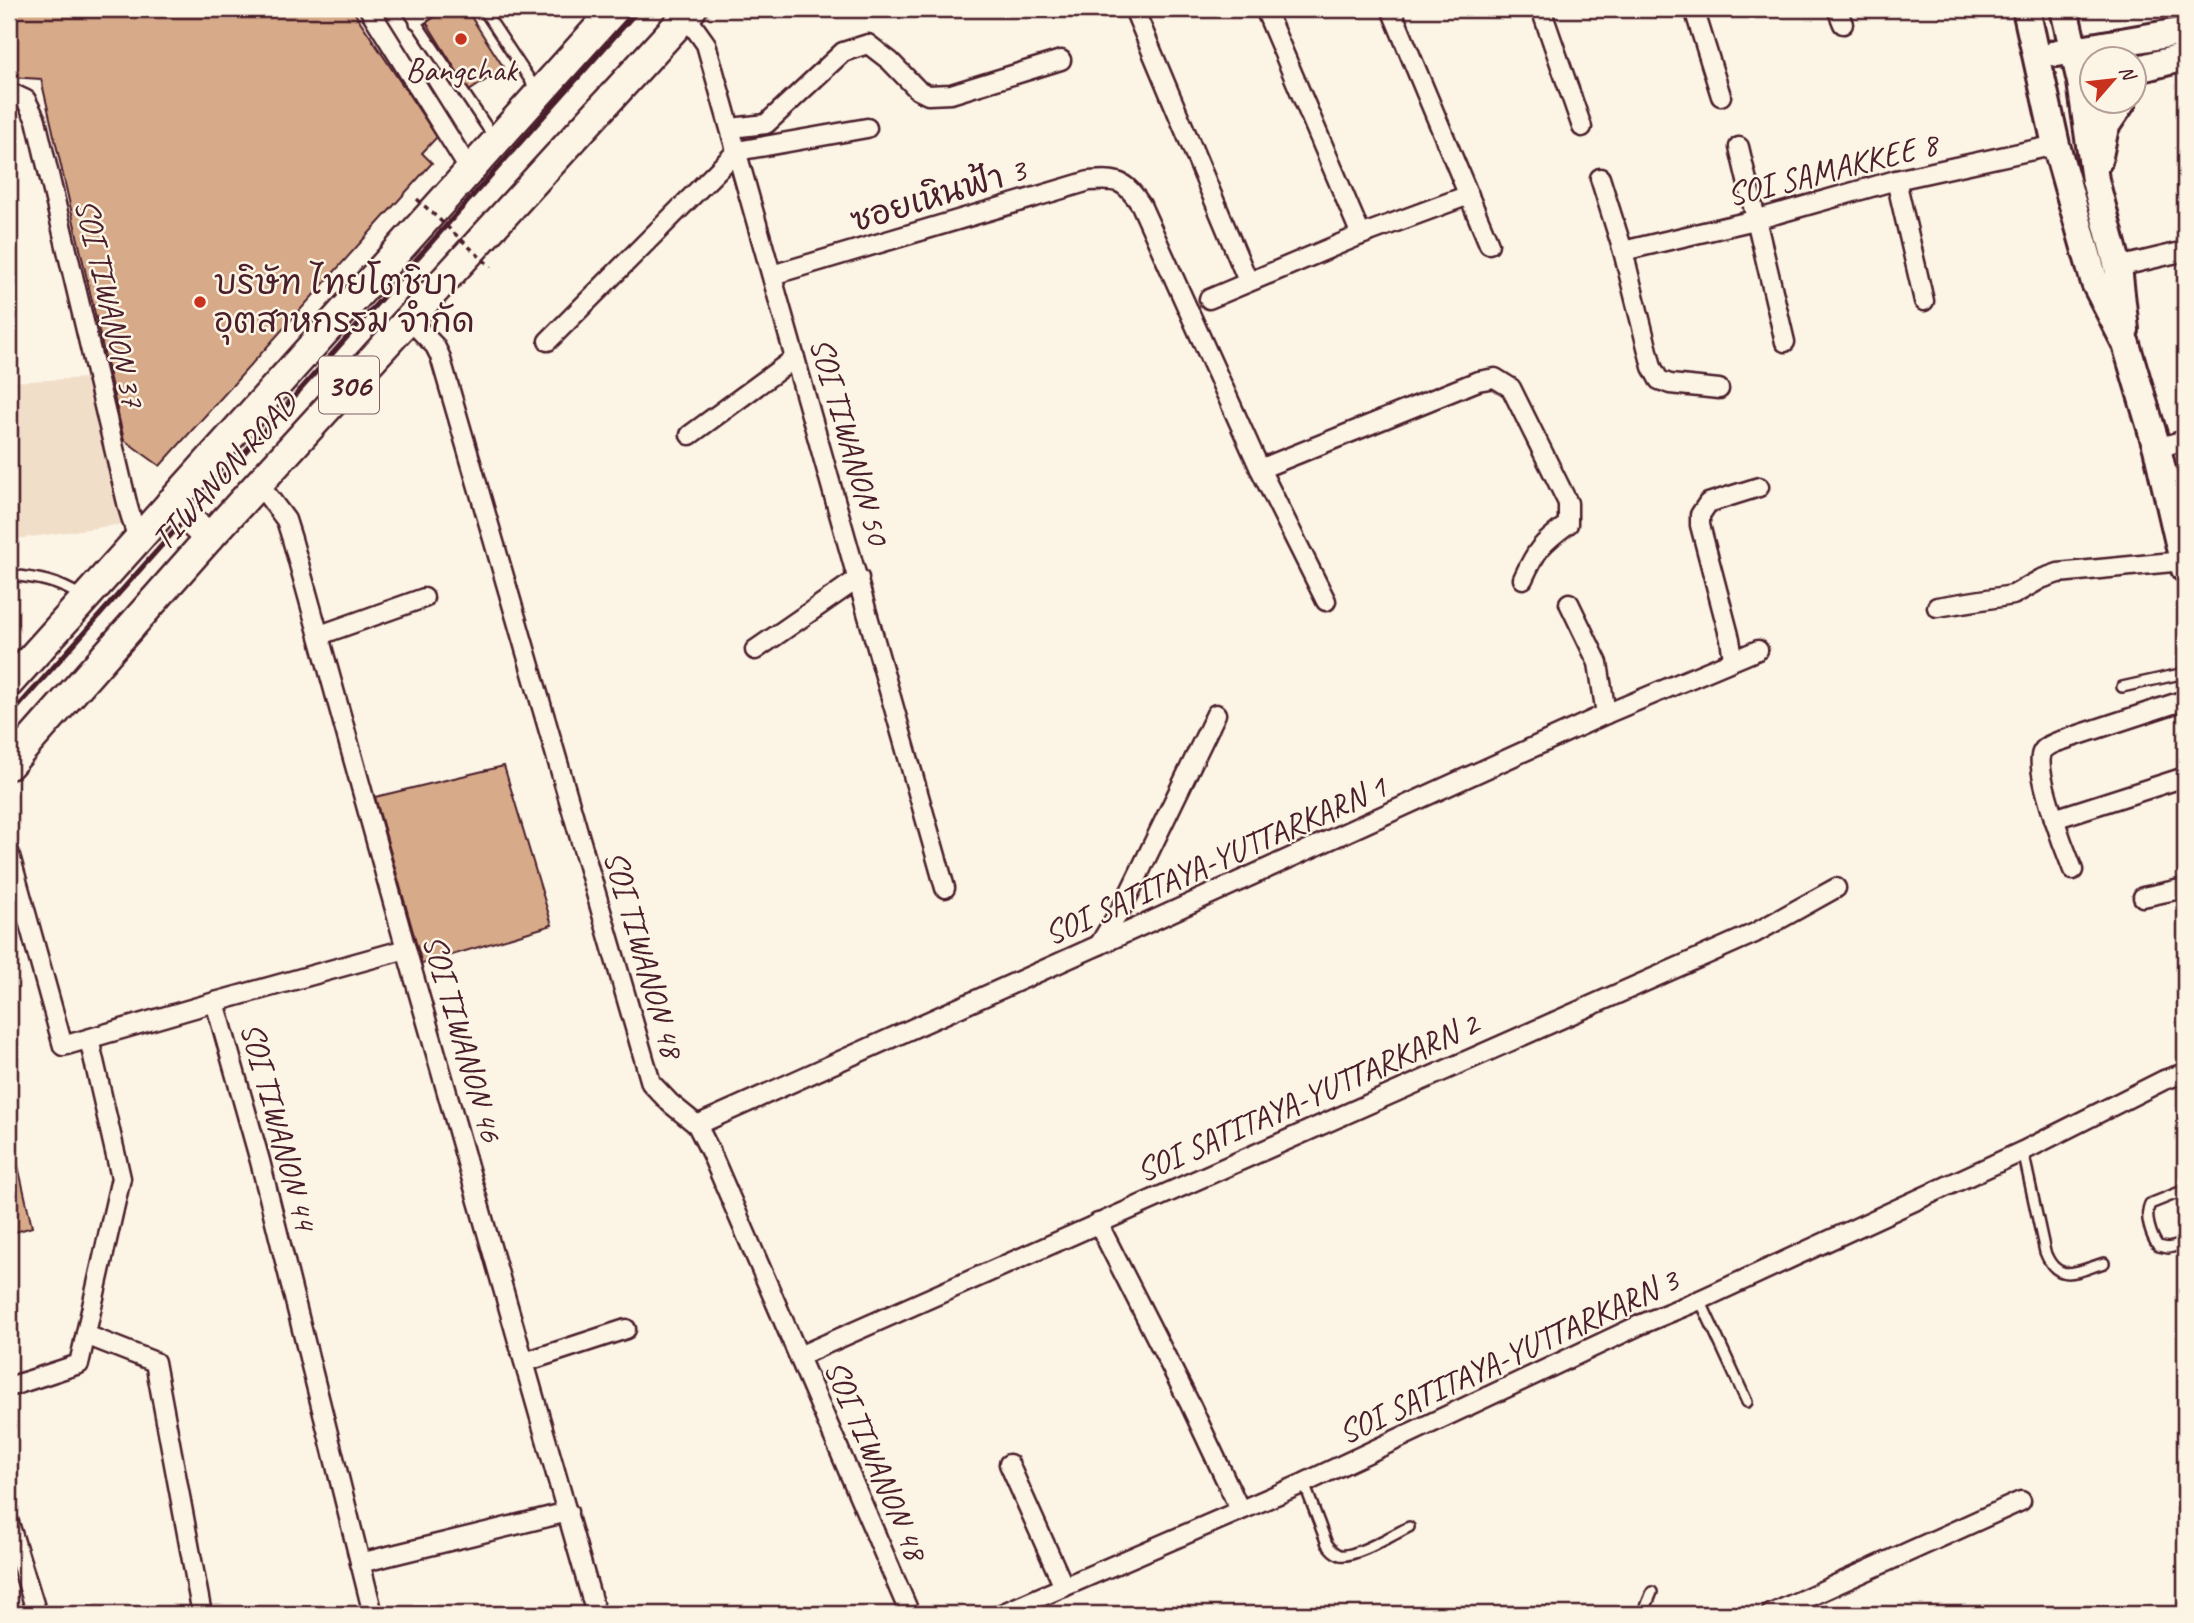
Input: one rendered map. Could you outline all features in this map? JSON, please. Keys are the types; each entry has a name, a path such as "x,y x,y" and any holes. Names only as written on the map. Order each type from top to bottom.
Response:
{"main road":[{"name":"TIWANON ROAD","path":"9,683 615,9"},
{"path":"2026,9 2056,145 2095,284 2126,344 2157,448 2184,565"},
{"path":"2064,9 2078,60"},
{"name":"TIWANON ROAD","path":"9,765 209,538 689,13"},
{"path":"2038,57 2185,31"},
{"path":"2148,71 2185,57"},
{"path":"2045,90 2078,83"},
{"path":"2090,116 2095,180 2119,267 2126,344"},
{"path":"2095,180 2105,127 2112,116"},
{"path":"171,502 209,538"}],"street":[{"path":"369,9 469,169"},
{"path":"1134,9 1248,281"},
{"path":"1265,9 1361,235"},
{"path":"1391,9 1489,244"},
{"path":"1541,9 1582,127"},
{"path":"1694,9 1721,96"},
{"name":"SOI TIWANON 50","path":"689,13 706,44 731,128 945,888"},
{"path":"731,128 766,124 843,52 868,44 890,61 918,90 928,95 951,94 1061,60"},
{"name":"SOI TIWANON 37","path":"9,92 26,100 36,120 138,540"},
{"path":"548,341 737,151 867,128"},
{"name":"SOI SAMAKKEE 8","path":"1623,251 1755,220 1896,180 2056,145"},
{"path":"1739,146 1785,342"},
{"path":"1600,178 1623,251 1652,367 1659,380 1670,384 1719,389"},
{"path":"1896,180 1924,301"},
{"name":"ซอยเหินฟ้า 3","path":"772,275 1089,181 1121,181 1129,187 1141,205 1260,469"},
{"path":"1209,299 1361,235 1469,195"},
{"path":"2119,267 2185,251"},
{"name":"SOI TIWANON 48","path":"409,319 435,346 440,356 651,1083 697,1125 910,1614"},
{"path":"690,435 795,358"},
{"path":"1326,601 1260,469 1478,381 1495,378 1511,388 1568,503 1568,524 1534,553 1523,579"},
{"path":"2157,448 2185,440"},
{"name":"SOI TIWANON 46","path":"260,484 286,520 596,1614"},
{"path":"1733,659 1700,525 1700,515 1708,503 1759,487"},
{"path":"1937,607 2013,596 2041,579 2058,573 2184,565"},
{"path":"755,650 859,578"},
{"path":"320,635 424,598"},
{"path":"1569,603 1598,663 1606,714"},
{"name":"SOI SATITAYA-YUTTARKARN 1","path":"697,1125 1606,714 1758,650"},
{"path":"2073,870 2054,819 2042,773 2040,757 2044,749 2057,742 2185,700"},
{"path":"1099,945 1124,904 1216,714"},
{"path":"2054,819 2185,776"},
{"name":"SOI TIWANON 44","path":"9,852 63,1046 215,1002 263,1174 373,1614"},
{"name":"SOI SATITAYA-YUTTARKARN 2","path":"799,1356 1755,933 1836,888"},
{"path":"2143,897 2185,888"},
{"path":"215,1002 406,949"},
{"path":"9,1387 79,1364 86,1335 121,1178 89,1039"},
{"name":"SOI SATITAYA-YUTTARKARN 3","path":"1001,1614 1304,1483 1642,1324 1700,1300 2030,1147 2164,1080 2185,1073"},
{"path":"1098,1223 1190,1404 1240,1510"},
{"path":"526,1362 626,1329"},
{"path":"86,1335 155,1362 202,1614"},
{"path":"1009,1464 1064,1587"},
{"path":"1771,1614 2021,1501"},
{"path":"360,1563 568,1512"},
{"path":"9,1523 37,1614"}],"lane":[{"path":"407,9 496,141"},
{"path":"415,23 436,9"},
{"path":"483,9 538,93"},
{"path":"9,575 44,578 67,587 86,599"},
{"path":"2122,687 2185,673"},
{"path":"2030,1147 2045,1252 2050,1267 2059,1273 2069,1274 2104,1263"},
{"path":"2185,1190 2150,1204 2147,1210 2153,1238 2158,1246 2168,1248 2185,1244"},
{"path":"1700,1300 1747,1402"},
{"path":"1304,1483 1327,1544 1332,1551 1342,1556 1355,1553 1409,1527"},
{"path":"1643,1614 1652,1592"}],"path":[{"path":"417,198 492,267"}],"shaded area":[{"path":"88,378 124,524 9,540 9,382"}],"building":[{"name":"บริษัท ไทยโตชิบา อุตสาหกรรม จำกัด","path":"9,9 352,9 437,137 422,153 432,163 160,466 124,440 41,79 9,77"},
{"name":"Bangchak","path":"418,9 466,9 504,68 469,91"},
{"path":"504,766 552,925 422,964 375,797"},
{"path":"9,1126 32,1227 9,1234"}],"railway":[{"path":"9,717 639,9"}],"place":[{"name":"Bangchak","path":"461,39"},
{"name":"บริษัท ไทยโตชิบา อุตสาหกรรม จำกัด","path":"200,302"}]}
